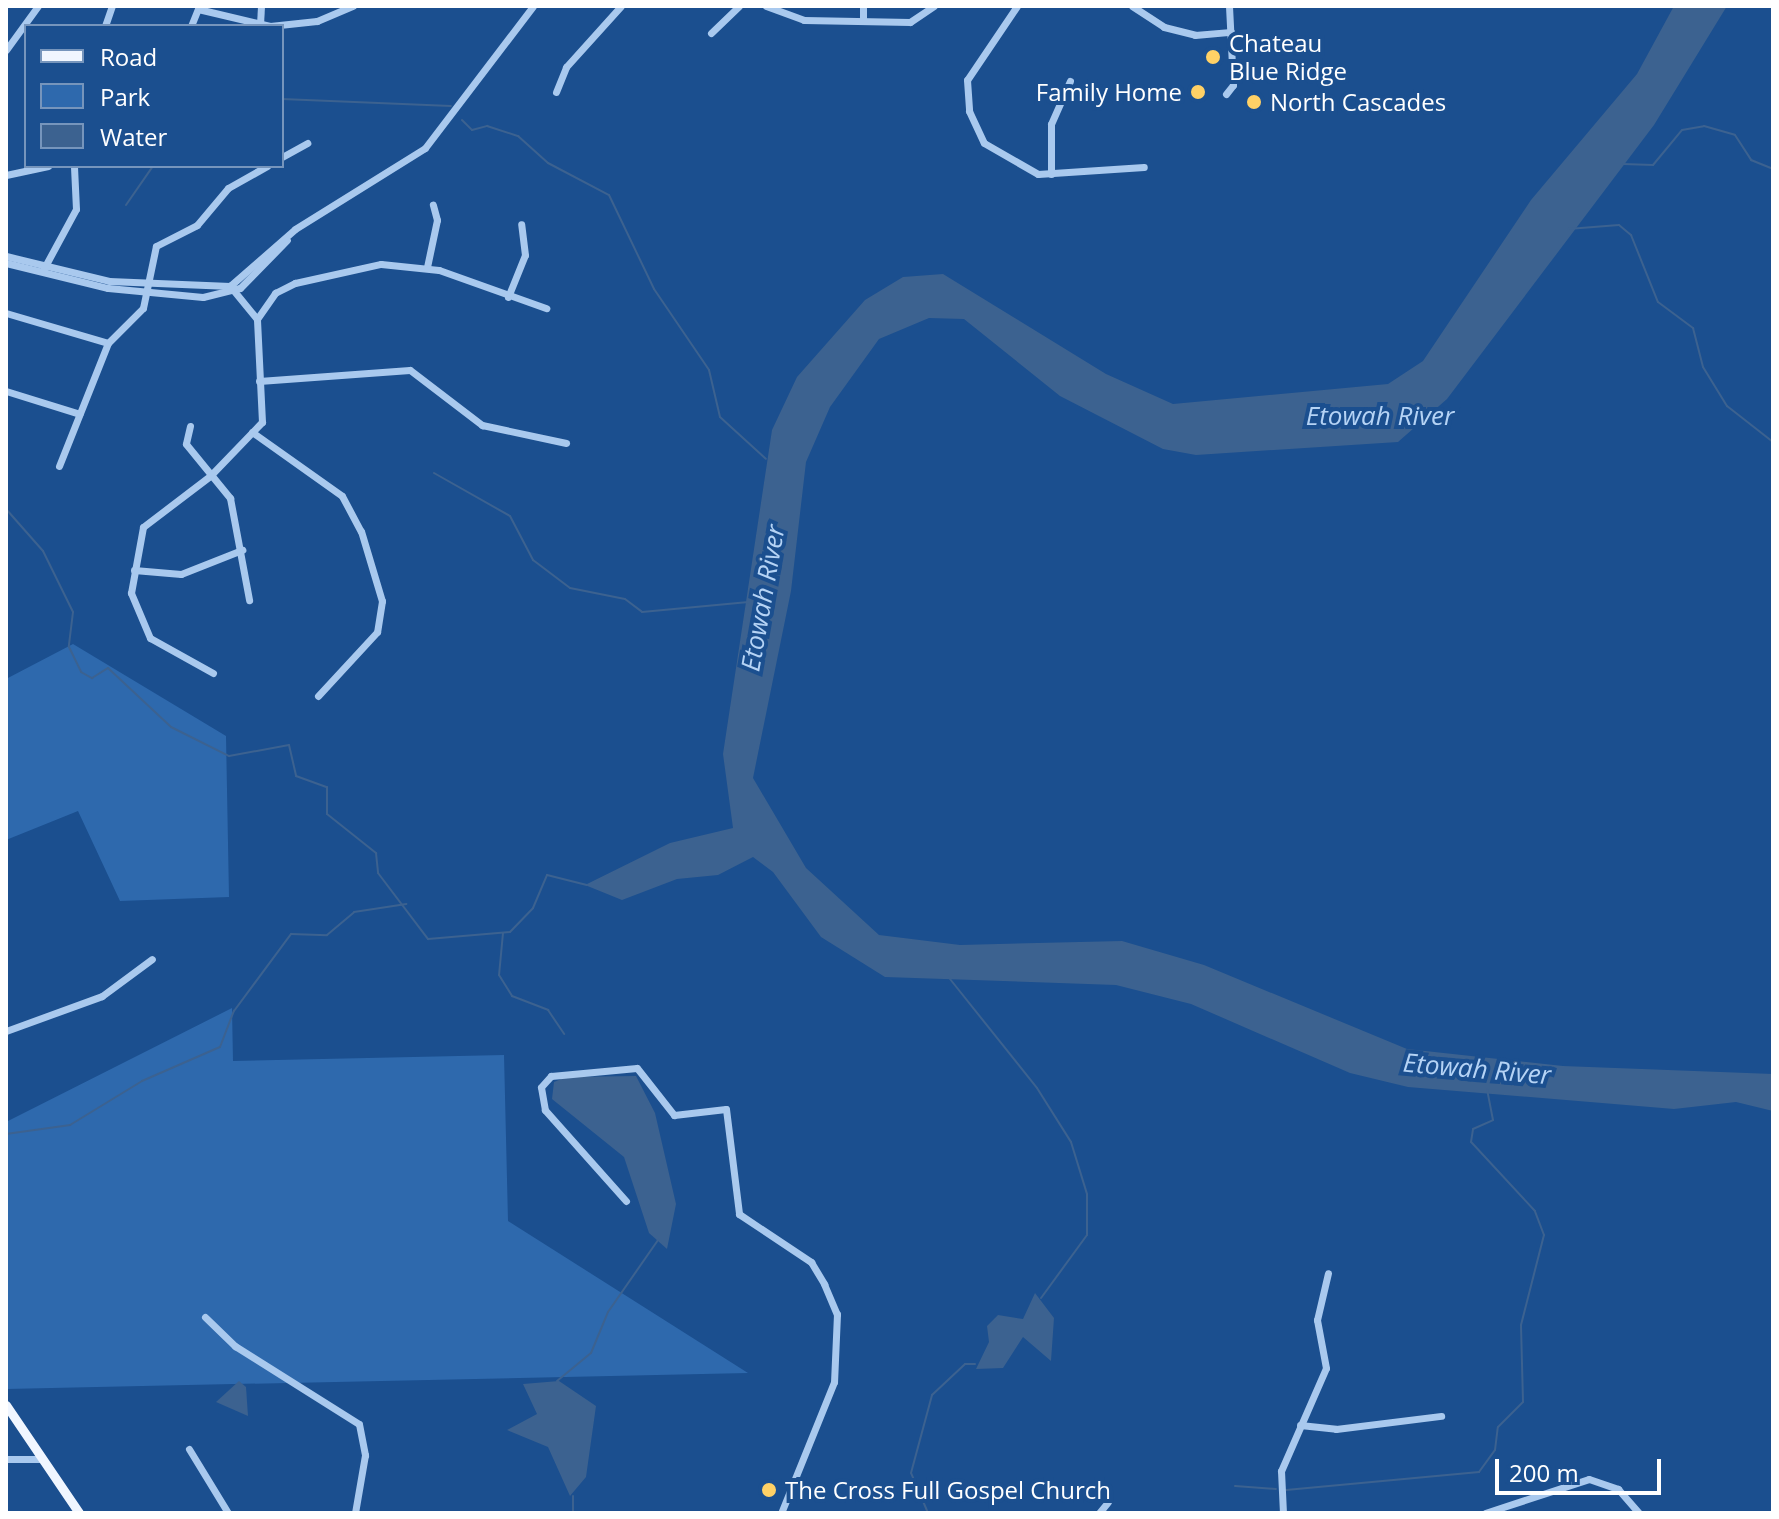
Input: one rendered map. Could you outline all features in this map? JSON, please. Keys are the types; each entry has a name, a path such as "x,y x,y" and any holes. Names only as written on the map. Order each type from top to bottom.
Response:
{"main road":[{"path":"6,1405 79,1513"}],"street":[{"path":"25,24 38,6"},
{"path":"274,24 317,21 353,6"},
{"path":"556,92 566,67 621,6"},
{"path":"711,33 739,6"},
{"path":"766,6 786,18 910,22 934,6"},
{"path":"863,6 863,21"},
{"path":"1017,6 974,61 969,111 997,156 1051,174 1144,167"},
{"path":"1132,6 1164,27 1195,35 1231,32"},
{"path":"1226,94 1233,85 1229,6"},
{"path":"6,263 145,288 230,289 257,277 295,229 425,148 531,7"},
{"path":"192,24 198,9 256,24"},
{"path":"6,50 24,25"},
{"path":"1051,174 1051,124 1070,81"},
{"path":"284,156 307,143"},
{"path":"6,175 39,168"},
{"path":"43,269 76,209 74,168"},
{"path":"59,466 108,343 143,308 156,246 197,225 228,188 263,168"},
{"path":"427,267 437,220 433,205"},
{"path":"508,297 525,255 521,224"},
{"path":"6,256 43,269"},
{"path":"213,673 150,638 131,593 134,570 143,527 210,476 262,422 257,319 275,293 350,266 427,267 546,308"},
{"path":"230,289 257,319"},
{"path":"6,313 108,343"},
{"path":"259,381 410,370 482,425 566,443"},
{"path":"6,391 80,414"},
{"path":"190,426 186,444 230,498 249,600"},
{"path":"252,432 342,496 361,531 382,601 377,632 318,696"},
{"path":"134,570 181,574 242,550"},
{"path":"6,1031 80,1007 152,959"},
{"path":"626,1201 545,1110 546,1080 637,1068 674,1115 726,1109 739,1214 811,1262 837,1314 832,1390 781,1513"},
{"path":"1283,1513 1281,1471 1326,1368 1317,1320 1328,1273"},
{"path":"205,1317 249,1355 334,1402 359,1424 365,1455 355,1513"},
{"path":"1300,1425 1336,1429 1441,1416"},
{"path":"189,1449 228,1513"},
{"path":"6,1459 42,1459"},
{"path":"1485,1513 1589,1479 1618,1489 1639,1513"},
{"path":"1099,1513 1108,1502"}],"green space":[{"path":"73,644 226,736 229,897 120,901 78,811 6,840 6,679"},
{"path":"232,1008 233,1061 504,1055 508,1221 748,1373 6,1389 6,1122"}],"water":[{"name":"Etowah River","path":"1674,6 1727,6 1654,125 1447,399 1398,442 1196,455 1163,449 1060,396 964,319 929,318 879,339 830,407 806,462 791,591 753,778 806,868 879,935 960,945 1122,941 1204,965 1407,1049 1563,1066 1773,1074 1773,1111 1736,1102 1674,1109 1408,1087 1350,1073 1191,1004 1116,985 885,977 821,937 773,872 753,857 718,875 677,879 622,900 585,885 670,843 733,828 723,754 772,430 797,377 865,300 903,277 943,274 1106,374 1173,404 1388,384 1423,361 1531,200 1637,74"},
{"path":"636,1076 655,1113 676,1204 667,1249 649,1233 624,1157 552,1099 554,1082 566,1077"},
{"path":"1035,1293 1054,1318 1051,1361 1023,1337 1003,1368 976,1369 989,1342 987,1326 998,1315 1023,1319"},
{"path":"239,1381 246,1387 248,1416 216,1402"},
{"path":"559,1381 596,1406 586,1477 570,1496 548,1447 507,1430 537,1414 523,1384"}],"waterway":[{"path":"284,99 451,106"},
{"path":"462,120 472,130 487,126 518,136 548,163 609,195 654,289 709,370 720,417 766,459"},
{"path":"1623,164 1653,165 1682,130 1704,126 1735,135 1751,160 1773,169"},
{"path":"126,205 152,168"},
{"path":"1568,229 1619,225 1631,235 1658,302 1693,328 1703,367 1727,406 1773,442"},
{"path":"434,473 510,516 533,560 570,588 625,599 642,612 749,602"},
{"path":"6,509 43,551 73,612 69,647 81,672 92,678 108,668 171,727 229,756 289,745 296,776 327,787 327,814 376,853 378,873 428,939 510,932 533,908 547,875 587,885"},
{"path":"6,1134 70,1125 142,1081 220,1047 234,1011 291,934 327,935 354,912 406,904"},
{"path":"503,933 499,975 512,996 548,1010 564,1034"},
{"path":"950,979 1037,1088 1071,1142 1087,1194 1087,1235 1041,1298"},
{"path":"1286,1490 1479,1472 1495,1450 1498,1427 1523,1402 1521,1325 1544,1235 1535,1211 1471,1142 1473,1129 1493,1120 1487,1090"},
{"path":"557,1381 591,1353 608,1312 658,1240"},
{"path":"928,1513 911,1473 932,1395 965,1364 975,1364"},
{"path":"1235,1486 1276,1489"},
{"path":"573,1496 573,1513"}],"place":[{"name":"Chateau Blue Ridge","path":"1213,57"},
{"name":"Family Home","path":"1198,92"},
{"name":"North Cascades","path":"1254,102"},
{"name":"The Cross Full Gospel Church","path":"769,1490"}]}
